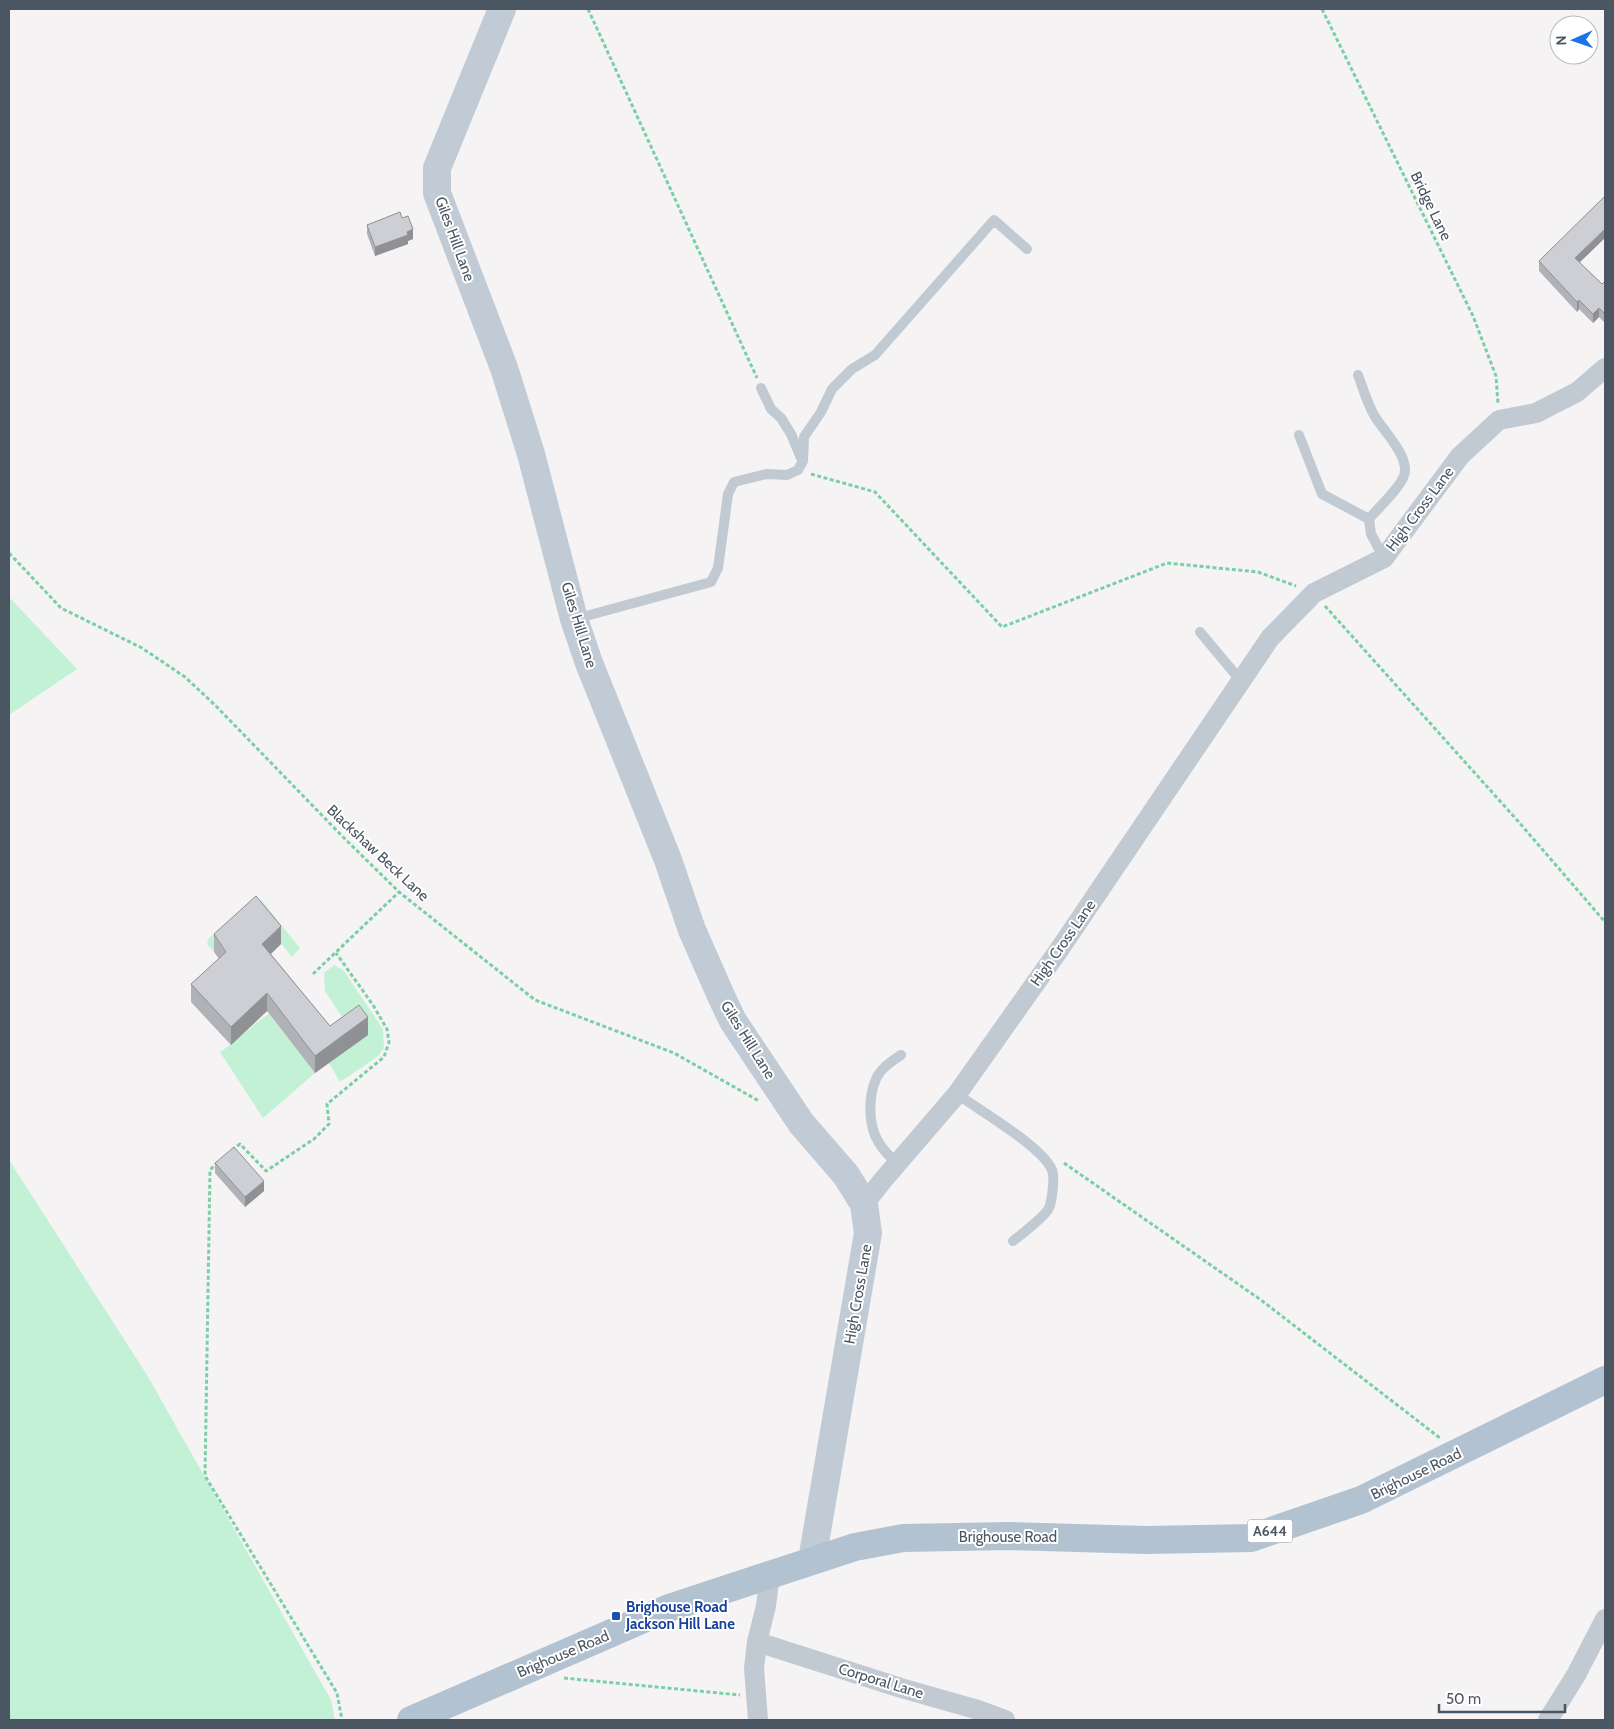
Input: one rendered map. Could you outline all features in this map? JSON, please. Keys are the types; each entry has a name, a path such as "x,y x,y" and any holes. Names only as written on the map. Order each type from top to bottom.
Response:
{"main road":[{"name":"Brighouse Road","path":"411,1720 669,1608 855,1547 903,1538 1010,1536 1146,1540 1251,1538 1361,1500 1605,1380"}],"street":[{"name":"Giles Hill Lane","path":"502,9 436,168 437,193 504,368 531,454 574,619 589,663 668,860 692,930 733,1021 801,1124 846,1175 864,1204"},
{"path":"1499,420 1536,413 1577,392 1605,368"},
{"name":"High Cross Lane","path":"812,1560 868,1233 864,1204 957,1094 1061,947 1270,638 1314,593 1384,558 1460,456 1499,420"},
{"path":"758,1720 754,1668 770,1574"},
{"path":"1548,1720 1576,1674 1605,1619"},
{"name":"Corporal Lane","path":"757,1642 1005,1720"}],"lane":[{"path":"574,619 711,582 718,568 728,494 734,482 767,474 787,475 800,466 804,437 821,412 832,389 852,369 875,355 994,220 1027,249"},
{"path":"1358,375 1374,415 1404,463 1404,477 1397,488 1369,519 1371,534 1384,558"},
{"path":"761,388 771,409 781,418 791,434 800,466"},
{"path":"1299,435 1322,494 1369,519"},
{"path":"1200,632 1241,681"},
{"path":"897,1163 878,1142 873,1130 870,1107 876,1078 884,1068 901,1055"},
{"path":"957,1094 1024,1140 1042,1156 1053,1170 1053,1186 1049,1208 1013,1242"}],"path":[{"path":"588,9 761,388"},
{"name":"Bridge Lane","path":"1322,9 1473,316 1496,376 1499,420"},
{"path":"800,466 875,492 1002,627 1167,563 1258,572 1314,593 1510,812 1605,922"},
{"name":"Blackshaw Beck Lane","path":"9,553 61,608 142,648 185,677 216,706 399,892 535,1000 674,1053 767,1105"},
{"path":"313,974 399,892"},
{"path":"336,953 373,1005 387,1029 389,1042 384,1056 327,1104 329,1124 314,1139 266,1171 240,1144 210,1170 205,1476 337,1693 342,1720"},
{"path":"1063,1162 1261,1300 1458,1452"},
{"path":"555,1678 756,1696"}],"green space":[{"path":"9,597 77,669 9,715"},
{"path":"255,899 262,901 300,948 292,957 256,913 214,952 207,944 209,938"},
{"path":"334,965 344,971 383,1029 384,1048 377,1057 340,1082 329,1063 350,1029 325,991 324,973"},
{"path":"269,1014 315,1073 263,1118 220,1052"},
{"path":"9,1160 147,1375 331,1700 335,1720 9,1720"}],"building":[{"path":"1605,196 1605,229 1575,258 1602,284 1605,281 1605,314 1599,308 1593,314 1579,300 1577,302 1539,261"},
{"path":"400,212 402,218 408,216 413,229 407,232 408,235 375,247 367,225"},
{"path":"256,896 281,926 262,944 330,1026 359,1005 368,1017 315,1056 267,993 231,1027 191,984 226,952 214,934"},
{"path":"234,1147 264,1181 245,1197 215,1163"}],"place":[{"name":"Brighouse Road Jackson Hill Lane","path":"616,1616"}]}
